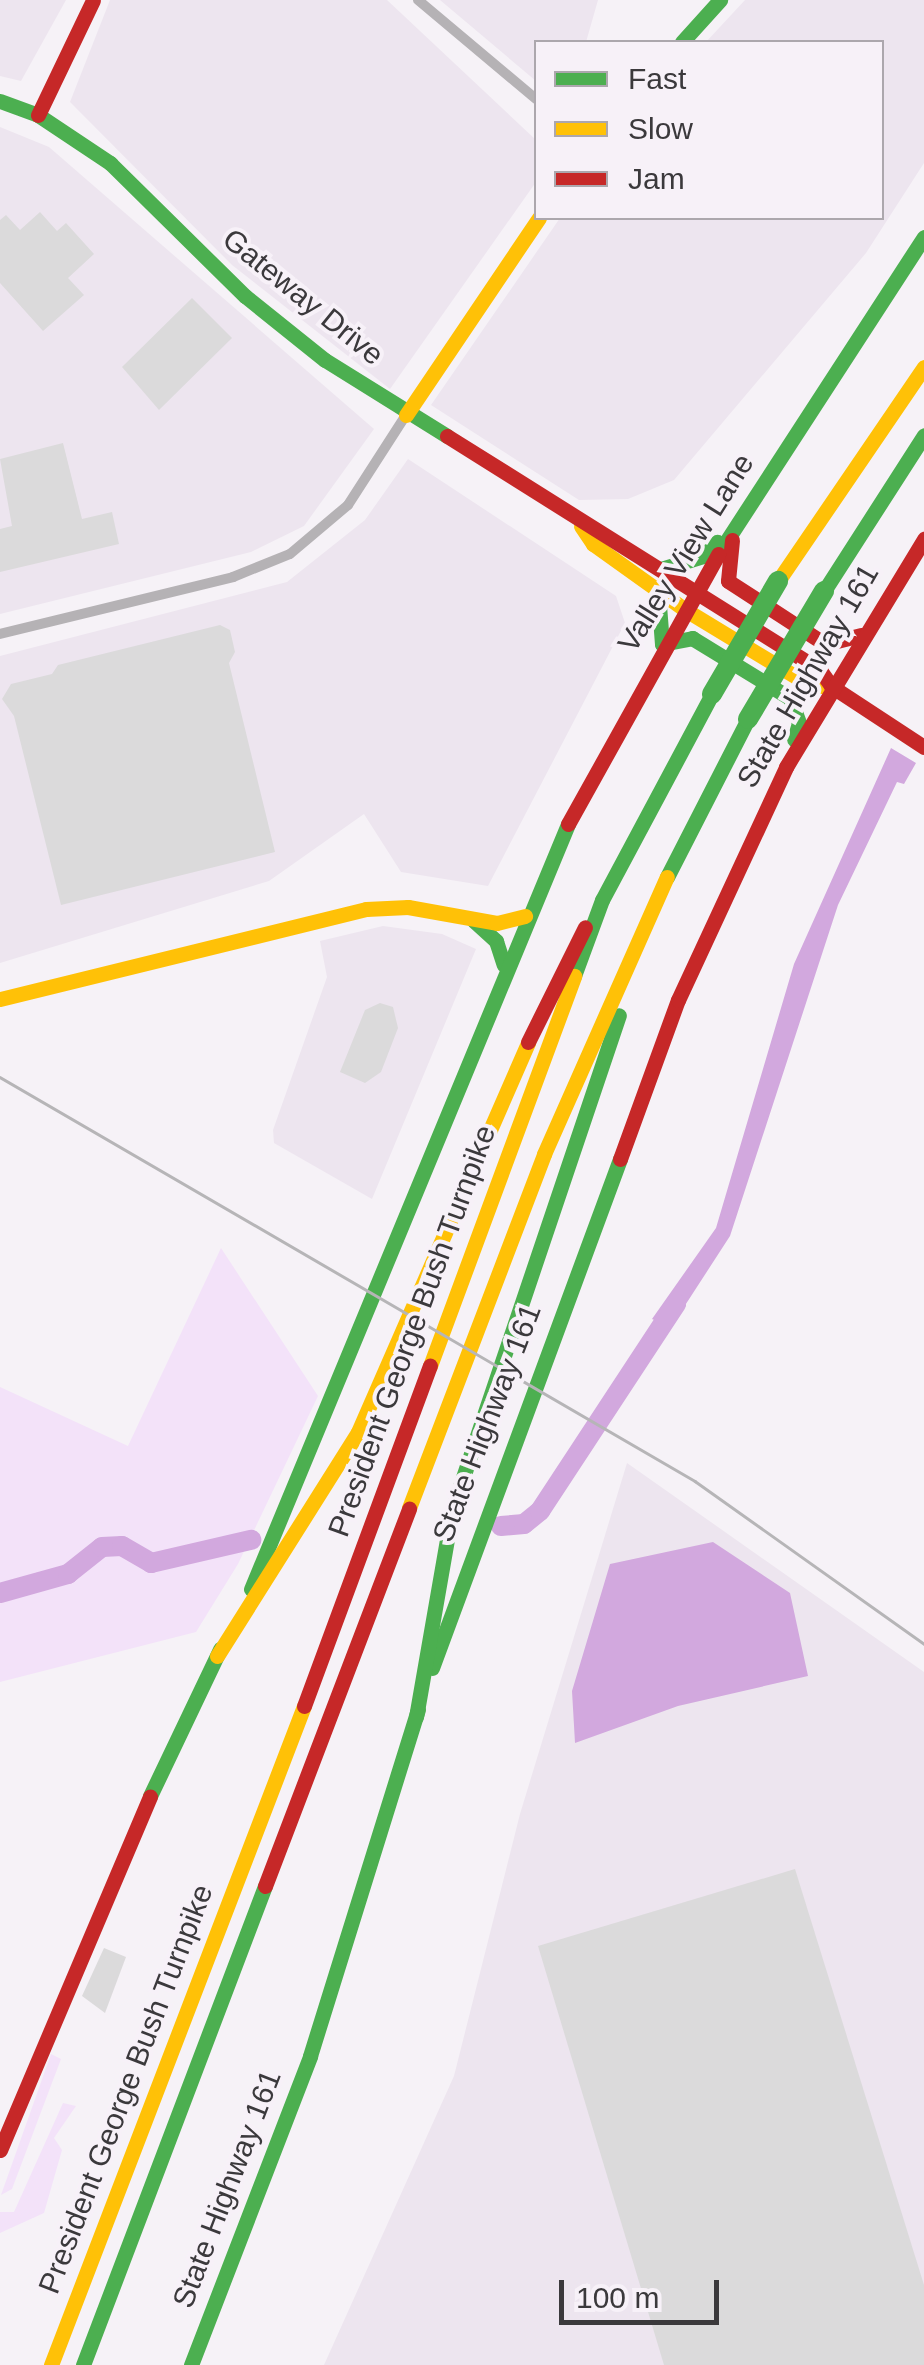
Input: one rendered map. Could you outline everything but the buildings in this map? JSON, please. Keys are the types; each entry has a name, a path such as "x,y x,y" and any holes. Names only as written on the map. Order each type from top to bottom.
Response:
{"main road":[{"path":"38,115 93,0"},
{"path":"684,40 720,0"},
{"name":"Gateway Drive","path":"0,101 38,115 110,163 245,296 406,414 581,526 661,569 820,670 831,686 924,747"},
{"path":"406,414 538,220"},
{"name":"Valley View Lane","path":"525,916 662,644 924,236"},
{"path":"887,413 924,347"},
{"name":"President George Bush Turnpike","path":"51,2365 201,1983 602,900 712,694 778,581 887,413 924,366"},
{"name":"President George Bush Turnpike","path":"83,2365 544,1154 654,906 748,719 924,435"},
{"path":"661,569 702,556 737,522"},
{"path":"737,522 728,581 825,644 845,645 866,632"},
{"name":"Gateway Drive","path":"581,526 658,592 812,686 831,686"},
{"name":"State Highway 161","path":"192,2365 310,2056 478,1529 678,1000 786,767 831,686 924,539"},
{"path":"658,592 662,644 692,638 790,698 799,723 786,767"},
{"path":"217,1656 358,1432 496,1104 567,954 602,900"},
{"path":"416,1718 452,1510 654,906"},
{"path":"0,999 366,908 408,907 474,921 525,916 312,1458 91,1921 0,2150"},
{"path":"474,921 496,941 504,965"}],"street":[{"path":"418,0 534,97"},
{"path":"0,634 233,577 290,554 336,518 406,414"}],"shaded area":[{"path":"0,0 66,0 21,81 0,76"},
{"path":"110,0 387,0 534,138 534,185 390,389 232,265 70,102"},
{"path":"440,0 598,0 587,40 534,40 534,79"},
{"path":"745,0 924,0 924,163 866,253 674,480 628,499 579,500 431,405 559,220 884,220 884,40 708,40"},
{"path":"0,127 49,147 374,429 304,526 251,552 0,614"},
{"path":"408,459 616,596 625,623 488,886 401,872 364,814 269,881 0,963 0,656 287,582 365,520"},
{"path":"891,748 916,763 904,784 897,782 838,905 730,1236 671,1327 652,1319 716,1228 794,964"},
{"path":"383,926 442,934 476,949 372,1199 274,1143 273,1130 327,977 320,941"},
{"path":"221,1248 318,1396 238,1564 196,1632 0,1682 0,1387 128,1446"},
{"path":"627,1463 924,1672 924,2365 324,2365 454,2076 520,1814"},
{"path":"713,1542 790,1593 808,1676 678,1706 575,1743 572,1691 610,1564"},
{"path":"51,2054 61,2059 12,2189 1,2195"},
{"path":"63,2103 76,2106 54,2138 62,2150 44,2213 0,2233 0,2212 14,2212"}],"waterway":[{"path":"501,1526 524,1524 540,1511 676,1304"},
{"path":"0,1593 68,1574 102,1547 122,1546 151,1563 251,1540"}],"tram line":[{"path":"0,1077 695,1481 924,1644"}],"traffic: fast":[{"path":"684,40 720,0"},
{"path":"0,101 38,115 110,163 245,296 325,360 447,436"},
{"path":"718,554 924,237"},
{"path":"824,591 924,435"},
{"path":"661,569 703,556 717,542"},
{"path":"712,694 778,581"},
{"path":"748,719 824,591"},
{"path":"658,592 662,644 692,638 790,698 799,723 794,739"},
{"path":"574,976 602,900 712,694"},
{"path":"667,877 748,719"},
{"path":"251,1589 568,824"},
{"path":"474,921 496,941 504,965"},
{"path":"416,1717 452,1510 619,1015"},
{"path":"432,1668 620,1159"},
{"path":"150,1796 220,1649"},
{"path":"191,2365 310,2056 418,1709"},
{"path":"83,2365 265,1886"}],"traffic: slow":[{"path":"406,415 538,220"},
{"path":"778,581 924,367"},
{"path":"581,526 593,544 684,609 811,686 831,686"},
{"path":"409,1508 544,1154 667,877"},
{"path":"0,999 366,909 408,907 497,923 525,916"},
{"path":"430,1366 574,976"},
{"path":"217,1656 358,1432 528,1042"},
{"path":"51,2365 304,1706"}],"traffic: jam":[{"path":"38,115 93,0"},
{"path":"447,436 820,670 831,686 924,747"},
{"path":"620,1159 678,1000 786,767 924,539"},
{"path":"732,540 728,581 825,644 861,635"},
{"path":"568,824 718,554"},
{"path":"528,1042 585,927"},
{"path":"304,1706 430,1366"},
{"path":"265,1886 409,1508"},
{"path":"0,2150 150,1796"}]}
